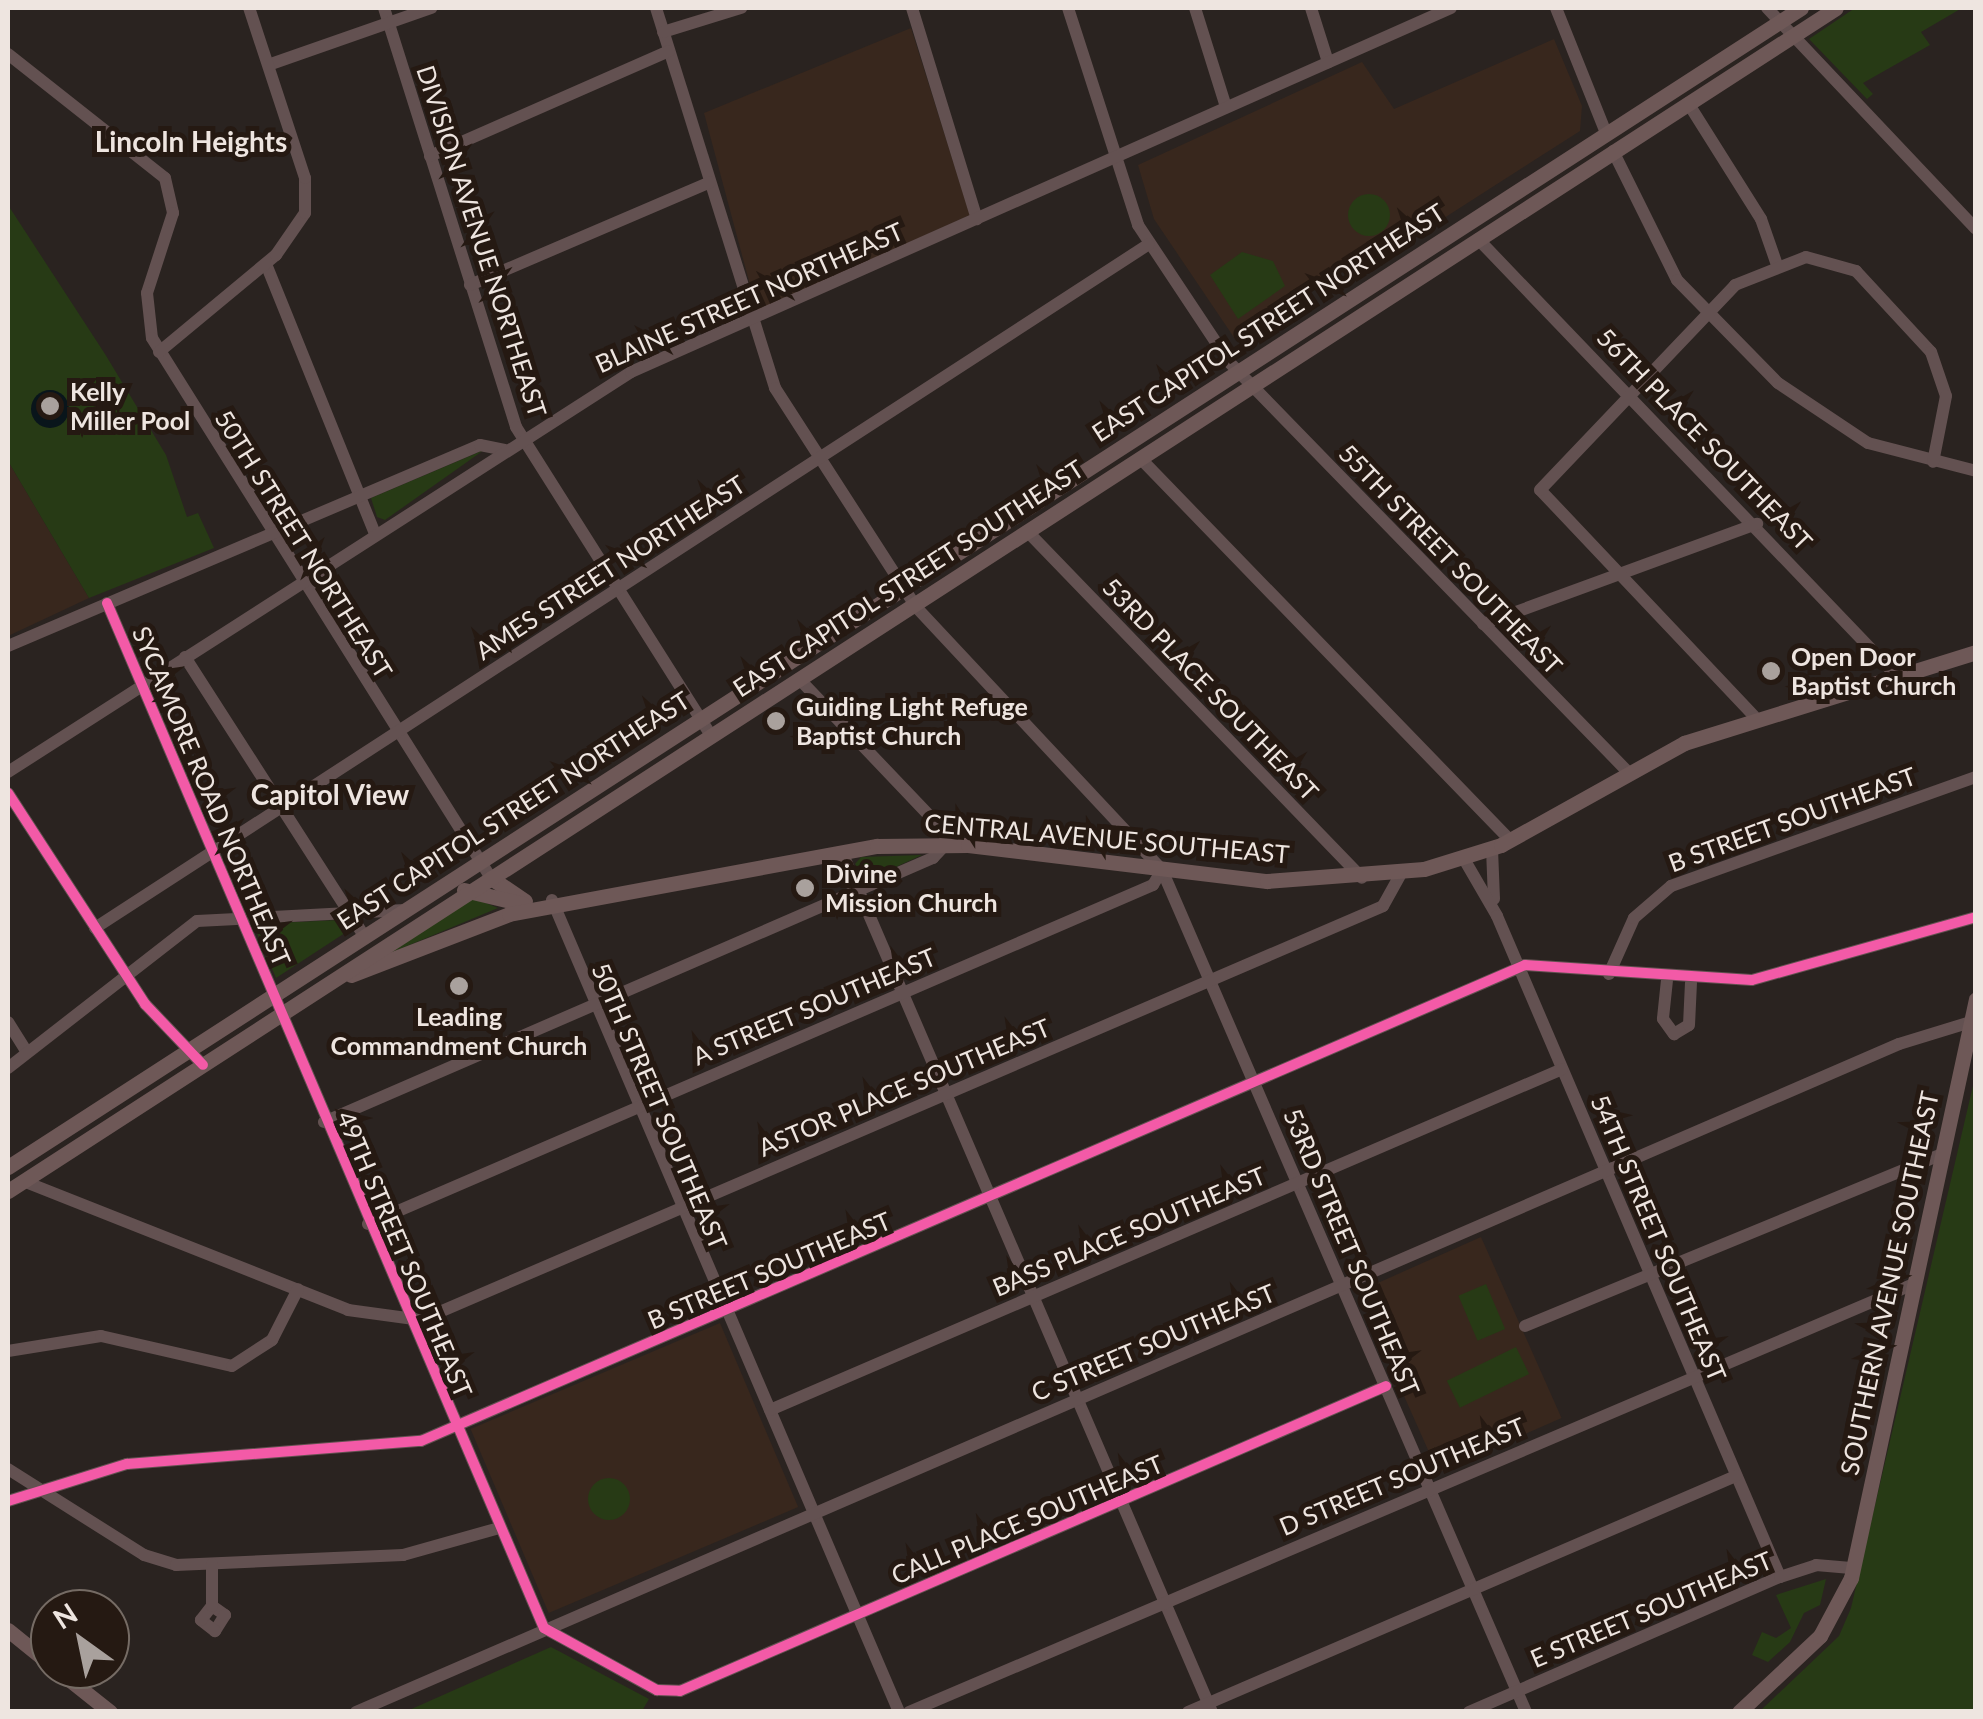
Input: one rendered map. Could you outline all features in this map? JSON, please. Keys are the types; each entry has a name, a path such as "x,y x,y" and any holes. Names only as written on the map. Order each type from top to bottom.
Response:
{"main road":[{"name":"EAST CAPITOL STREET NORTHEAST","path":"8,1167 191,1048 274,1006 364,936 903,588 1245,378 1606,133 1801,8"},
{"name":"EAST CAPITOL STREET SOUTHEAST","path":"8,1191 202,1064 274,1006 329,983 1140,458 1245,378 1478,239 1836,8"},
{"name":"CENTRAL AVENUE SOUTHEAST","path":"329,983 491,920 553,904 842,852 947,844 1162,870 1363,879 1401,873 1492,849 1627,771 1754,716 1976,652"},
{"path":"491,878 534,903"},
{"path":"434,891 553,904"},
{"name":"SOUTHERN AVENUE SOUTHEAST","path":"1739,1712 1820,1636 1853,1573 1976,999"},
{"path":"8,1630 30,1648"},
{"path":"81,1689 110,1712"}],"street":[{"name":"DIVISION AVENUE NORTHEAST","path":"384,8 521,439 711,736"},
{"path":"271,64 390,26 431,8"},
{"name":"53RD STREET SOUTHEAST","path":"656,8 774,388 914,604 1162,870 1526,1712"},
{"path":"663,32 741,8"},
{"path":"912,8 977,219"},
{"name":"55TH STREET SOUTHEAST","path":"1068,8 1149,244 1245,378 1627,771"},
{"path":"1195,8 1226,107"},
{"path":"1311,8 1328,62"},
{"name":"BLAINE STREET NORTHEAST","path":"8,772 630,372 1328,62 1427,12 1451,8"},
{"path":"1556,8 1606,133"},
{"path":"1768,8 1789,38 1976,229"},
{"path":"160,352 266,264 297,230 307,198 271,64 250,11"},
{"path":"430,156 669,51"},
{"name":"50TH STREET NORTHEAST","path":"8,54 168,184 172,216 146,304 160,352 300,583 491,878"},
{"path":"1688,103 1761,218 1776,262"},
{"path":"1613,152 1650,240 1705,312 1833,423 1933,462 1976,471"},
{"path":"470,284 710,182"},
{"name":"56TH PLACE SOUTHEAST","path":"1478,239 1756,524 1895,674"},
{"name":"AMES STREET NORTHEAST","path":"94,928 1149,244"},
{"path":"1754,716 1540,490 1705,312 1776,262 1820,258 1849,267 1918,333 1946,388 1933,462"},
{"path":"266,264 375,534"},
{"path":"8,646 480,444 505,450"},
{"path":"1140,458 1510,840"},
{"path":"1483,624 1756,524"},
{"name":"53RD PLACE SOUTHEAST","path":"1027,531 1363,879"},
{"name":"SYCAMORE ROAD NORTHEAST","path":"107,603 274,1006"},
{"path":"185,657 364,936"},
{"path":"324,1122 859,891 947,844 798,679"},
{"name":"B STREET SOUTHEAST","path":"1609,974 1634,918 1671,886 1976,777"},
{"path":"8,793 125,975 202,1064"},
{"name":"54TH STREET SOUTHEAST","path":"1492,849 1497,916"},
{"path":"842,852 1210,1707"},
{"name":"54TH STREET SOUTHEAST","path":"1464,859 1497,916 1780,1577"},
{"name":"A STREET SOUTHEAST","path":"368,1224 1152,885 1162,870"},
{"name":"ASTOR PLACE SOUTHEAST","path":"22,1181 358,1313 425,1319 1386,904 1401,873"},
{"name":"50TH STREET SOUTHEAST","path":"553,904 899,1712"},
{"path":"8,1068 188,926 237,915 406,910"},
{"path":"1519,968 1691,983 1799,972 1976,917"},
{"name":"B STREET SOUTHEAST","path":"8,1501 43,1487 143,1462 384,1449 455,1427 1519,968"},
{"path":"1667,980 1663,1020 1674,1034 1689,1025 1691,983"},
{"name":"49TH STREET SOUTHEAST","path":"274,1006 544,1628"},
{"path":"8,1022 27,1052"},
{"name":"C STREET SOUTHEAST","path":"356,1712 1952,1022 1971,1022"},
{"name":"BASS PLACE SOUTHEAST","path":"770,1410 1562,1069"},
{"path":"1525,1326 1942,1154"},
{"path":"56,1160 50,1172 63,1194"},
{"name":"D STREET SOUTHEAST","path":"909,1712 1914,1284"},
{"path":"8,1351 100,1336 232,1366 272,1340 298,1289"},
{"name":"CALL PLACE SOUTHEAST","path":"544,1628 658,1690 684,1689 1386,1386"},
{"path":"8,1469 156,1560 212,1564 403,1556 499,1528"},
{"path":"1188,1712 1210,1707 1736,1476"},
{"path":"212,1564 212,1606"},
{"name":"E STREET SOUTHEAST","path":"1469,1712 1780,1577 1816,1565 1853,1573"}],"shaded area":[{"path":"911,28 970,215 757,311 704,113"},
{"path":"1554,39 1582,106 1580,131 1416,236 1408,226 1235,339 1154,219 1138,165 1362,62 1394,109"},
{"name":"Kelly Miller Pool","path":"50,390 63,396 69,409 63,422 50,428 37,422 31,409 37,396"},
{"path":"8,461 89,598 8,636"},
{"path":"1481,1237 1562,1418 1438,1473 1358,1292"},
{"path":"720,1323 798,1507 549,1613 471,1429"}],"green space":[{"path":"1855,8 1962,8 1921,32 1930,45 1863,83 1873,94 1867,99 1809,39"},
{"path":"1369,194 1384,200 1390,215 1384,230 1369,236 1354,230 1348,215 1354,200"},
{"path":"8,205 166,455 187,517 198,513 214,548 89,598 8,461"},
{"path":"1242,252 1273,261 1285,286 1238,319 1210,275"},
{"path":"484,450 385,520 377,517 371,498"},
{"path":"922,855 867,880 855,864 861,857"},
{"path":"474,898 498,908 388,954"},
{"path":"340,920 348,931 276,978 253,924"},
{"path":"1975,1077 1975,1711 1760,1711 1839,1636 1851,1608"},
{"path":"1486,1284 1505,1329 1478,1341 1458,1296"},
{"path":"1516,1347 1529,1374 1460,1408 1447,1381"},
{"path":"609,1478 624,1484 630,1499 624,1514 609,1520 594,1514 588,1499 594,1484"},
{"path":"1826,1579 1820,1605 1804,1613 1790,1642 1768,1662 1752,1655 1762,1632 1776,1638 1791,1628 1776,1595"},
{"path":"551,1647 649,1699 642,1711 407,1711"}],"cycle path":[{"path":"107,603 544,1628 657,1690 680,1691 1386,1386"},
{"path":"8,793 145,1004 203,1065"},
{"path":"8,1501 127,1464 421,1441 1525,965 1752,980 1976,917"}],"place":[{"name":"Kelly Miller Pool","path":"50,406"},
{"name":"Open Door Baptist Church","path":"1771,671"},
{"name":"Guiding Light Refuge Baptist Church","path":"776,721"},
{"name":"Divine Mission Church","path":"805,888"},
{"name":"Leading Commandment Church","path":"459,986"}],"district":[{"name":"Lincoln Heights","path":"191,141"},
{"name":"Capitol View","path":"330,794"}]}
